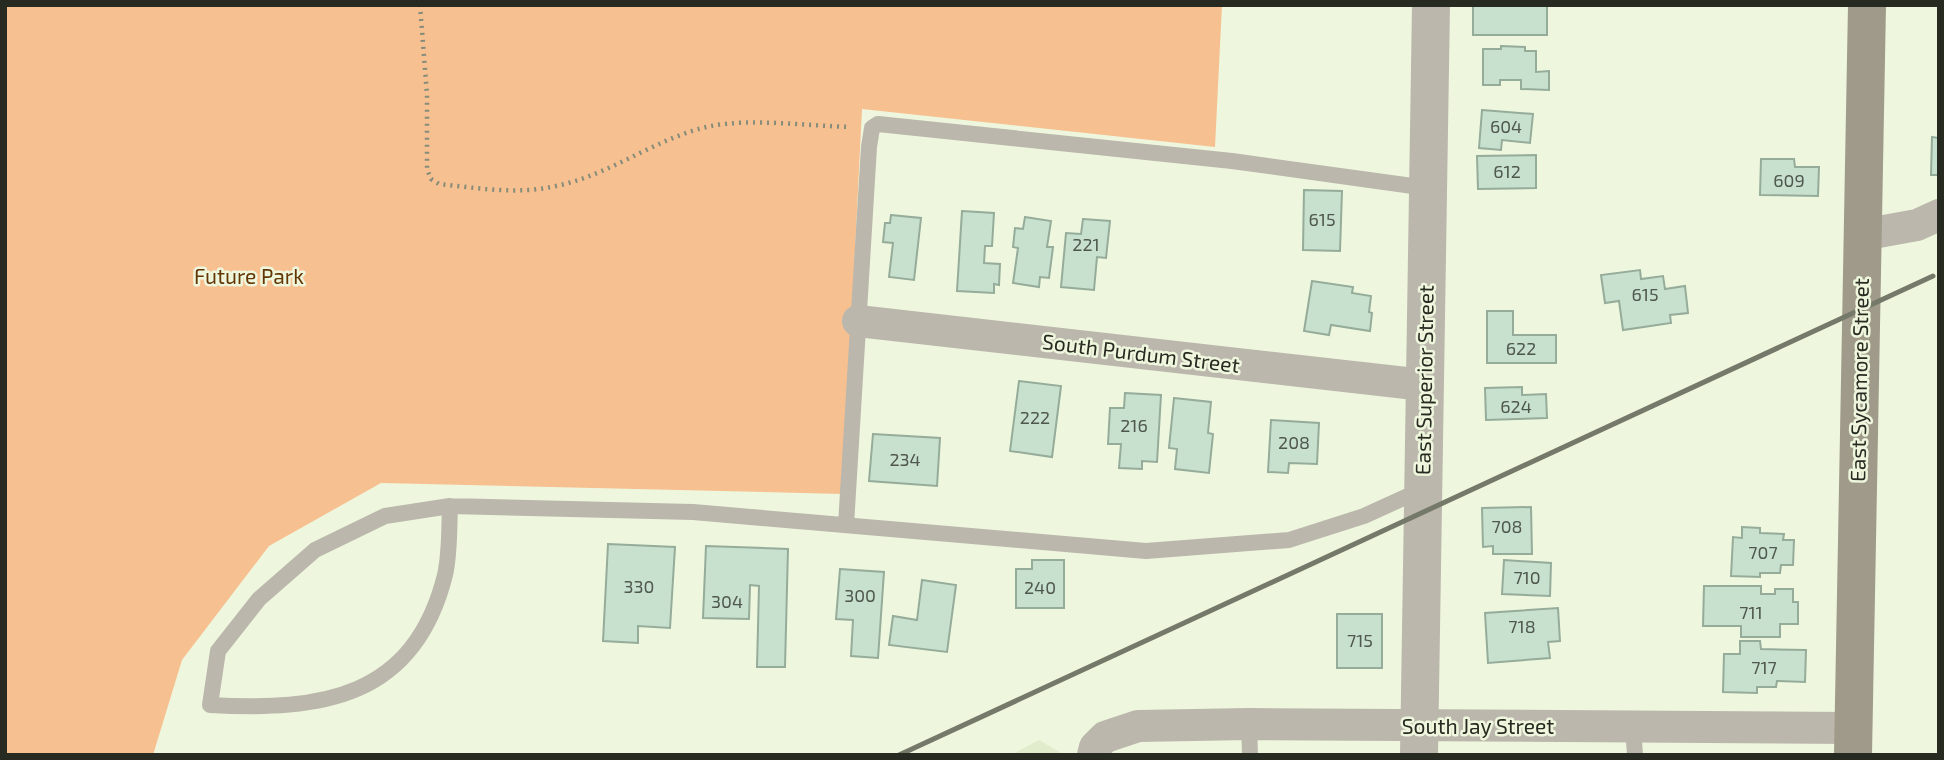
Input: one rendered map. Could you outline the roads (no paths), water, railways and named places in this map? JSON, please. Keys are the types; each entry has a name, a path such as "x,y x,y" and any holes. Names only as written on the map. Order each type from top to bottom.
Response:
{"main road":[{"name":"East Sycamore Street","path":"1853,742 1867,5"}],"street":[{"name":"East Superior Street","path":"1419,741 1431,5"},
{"path":"1862,235 1917,225 1939,215"},
{"name":"South Purdum Street","path":"858,321 1424,385"},
{"name":"South Jay Street","path":"1099,746 1138,726 1249,724 1419,741 1853,742"}],"lane":[{"path":"846,525 869,147 873,128 878,124 1232,161 1427,188"},
{"path":"450,506 446,573 429,622 405,658 356,692 303,704 249,707 210,705 218,651 259,599 315,550 385,516 450,506 693,512 1146,551 1289,540 1364,516 1424,489"},
{"path":"1249,724 1250,755"}],"railway":[{"path":"899,755 1933,276"}],"park label":[{"name":"Future Park","path":"249,277"}]}
